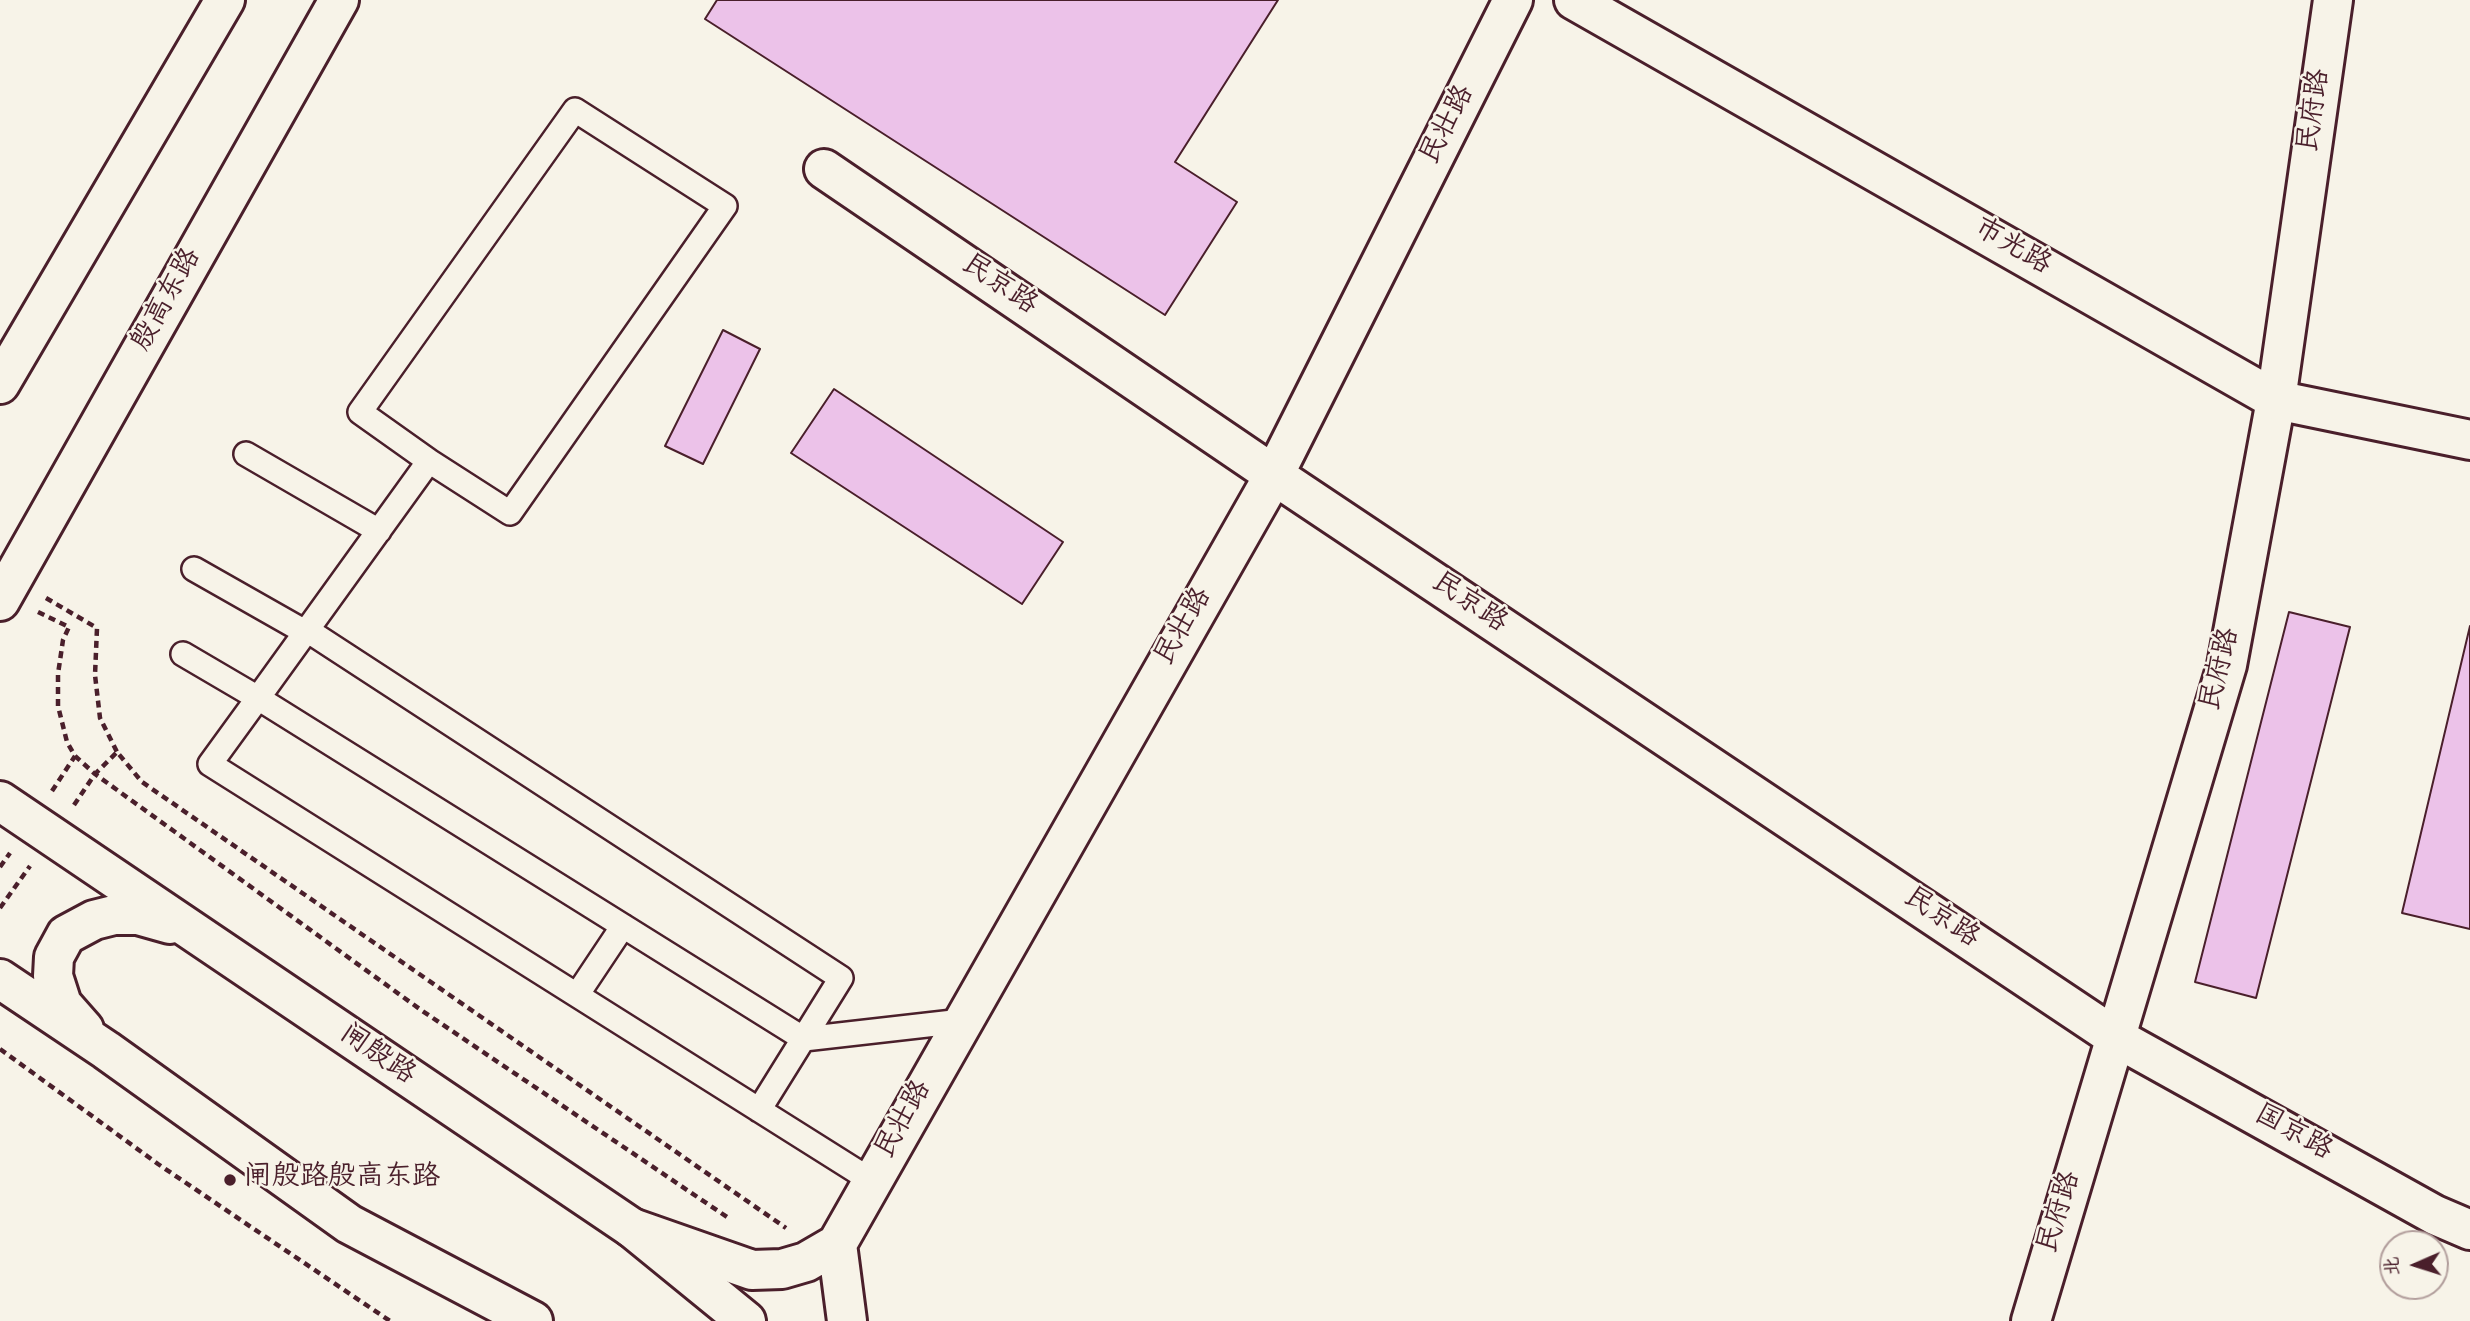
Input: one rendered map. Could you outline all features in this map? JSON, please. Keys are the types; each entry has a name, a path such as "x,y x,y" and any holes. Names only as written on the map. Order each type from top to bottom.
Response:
{"street":[{"path":"0,384 226,0"},
{"name":"殷高东路","path":"6,590 339,0"},
{"name":"民壮路","path":"826,1250 872,1181 1274,475 1513,0"},
{"name":"市光路","path":"1574,0 2276,400 2470,440"},
{"name":"民府路","path":"2031,1321 2227,665 2276,400 2333,0"},
{"name":"民京路","path":"824,169 1274,475 2115,1037"},
{"name":"闸殷路","path":"0,801 632,1228 746,1321"},
{"path":"106,1050 62,1004 54,976 54,957 66,935 94,920 114,915 138,915 186,929"},
{"path":"0,979 106,1050 349,1224 533,1321"},
{"name":"国京路","path":"2115,1037 2435,1215 2470,1230"},
{"path":"632,1228 752,1270 782,1269 826,1250 847,1321"}],"lane":[{"path":"575,110 725,206 510,513 429,461 360,412 575,110"},
{"path":"246,454 379,530"},
{"path":"429,461 210,764 872,1181"},
{"path":"194,569 306,631 841,978 759,1110"},
{"path":"183,654 258,698 804,1040 962,1021"},
{"path":"578,995 623,926"}],"path":[{"path":"6,590 97,628 95,675 100,718 117,752 142,782 791,1232 826,1250"},
{"path":"69,627 63,640 58,674 58,706 67,742 75,756 95,774 421,1010 737,1224"},
{"path":"0,908 95,774 117,752"},
{"path":"0,1049 158,1164 390,1321"}],"building":[{"path":"717,0 1278,0 1175,162 1237,202 1165,315 705,19"},
{"path":"723,330 760,349 703,464 665,446"},
{"path":"834,389 1063,542 1022,604 791,453"},
{"path":"2289,612 2350,627 2256,998 2195,982"},
{"path":"2470,626 2470,929 2402,913"}],"place":[{"name":"闸殷路殷高东路","path":"230,1180"}]}
